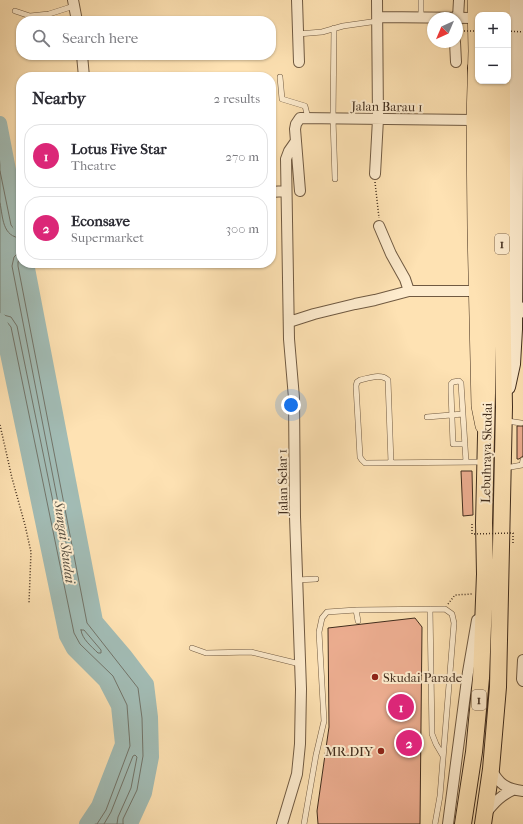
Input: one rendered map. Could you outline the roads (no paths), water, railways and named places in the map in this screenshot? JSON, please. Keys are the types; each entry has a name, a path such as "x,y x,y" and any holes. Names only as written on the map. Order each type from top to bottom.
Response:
{"highway":[{"path":"483,12 488,0"},
{"path":"502,0 502,12"},
{"path":"477,84 487,206"},
{"name":"Lebuhraya Skudai","path":"463,824 474,752 481,678 485,574 484,523 486,440 488,84"},
{"name":"Lebuhraya Skudai","path":"484,819 491,769 498,687 504,414 502,285 502,84"}],"main road":[{"path":"475,0 478,12"},
{"path":"504,414 512,364 519,284 517,0"},
{"path":"475,84 474,120 478,406 486,440"}],"street":[{"path":"297,0 299,62"},
{"path":"375,174 378,119 377,0"},
{"path":"457,12 459,0"},
{"path":"74,3 76,16"},
{"path":"378,19 427,18"},
{"path":"463,19 475,20"},
{"path":"455,48 456,62"},
{"path":"82,60 84,72"},
{"path":"300,192 296,124 304,118"},
{"name":"Jalan Barau 1","path":"304,118 474,120"},
{"name":"Jalan Selar 1","path":"282,824 297,774 300,744 301,689 297,580 294,398 289,322 286,191 286,159 289,151 296,141"},
{"path":"276,192 286,191"},
{"path":"379,226 391,254 405,279 408,291"},
{"path":"289,322 322,312 408,291 476,291"},
{"path":"448,824 468,672 485,574"},
{"path":"523,660 523,681"},
{"path":"491,769 494,775 505,787 518,790"},
{"path":"484,819 498,799 505,793 518,790"}],"lane":[{"path":"421,0 421,18"},
{"path":"15,11 30,16 49,14 74,3"},
{"path":"298,34 322,32 378,19"},
{"path":"334,28 333,119 335,179"},
{"path":"280,77 282,99 305,106 304,118"},
{"path":"523,305 523,315"},
{"path":"392,463 388,380 381,376 360,380 357,382 356,386 360,457 365,463 392,463 485,462"},
{"path":"465,444 453,444 451,384 459,381 461,383 465,444 466,462"},
{"path":"427,417 463,414"},
{"path":"504,414 521,423"},
{"path":"503,468 521,466 523,460"},
{"path":"297,580 316,579"},
{"path":"430,609 432,734 443,756"},
{"path":"304,824 316,755 324,721 319,632 322,618 327,612 356,610 445,609 452,614 454,623 440,796 435,824"},
{"path":"356,610 358,621"},
{"path":"192,648 206,653 251,652 300,664"}],"water":[{"name":"Sungai Skudai","path":"0,123 16,206 16,268 28,268 96,621 147,684 151,717 152,757 145,793 131,824 86,824 98,806 122,744 118,706 105,681 73,649 66,636 0,320"}],"waterway":[{"path":"0,123 16,206"},
{"name":"Sungai Skudai","path":"28,268 96,621 147,684 151,717 152,757 145,793 131,824"},
{"name":"Sungai Skudai","path":"0,320 66,636 73,649 105,681 118,706 122,744 98,806 86,824"}],"place":[{"name":"Skudai Parade","path":"375,677"},
{"name":"Lotus Five Star","path":"401,707"},
{"name":"Econsave","path":"409,743"},
{"name":"MR.DIY","path":"381,751"}]}
